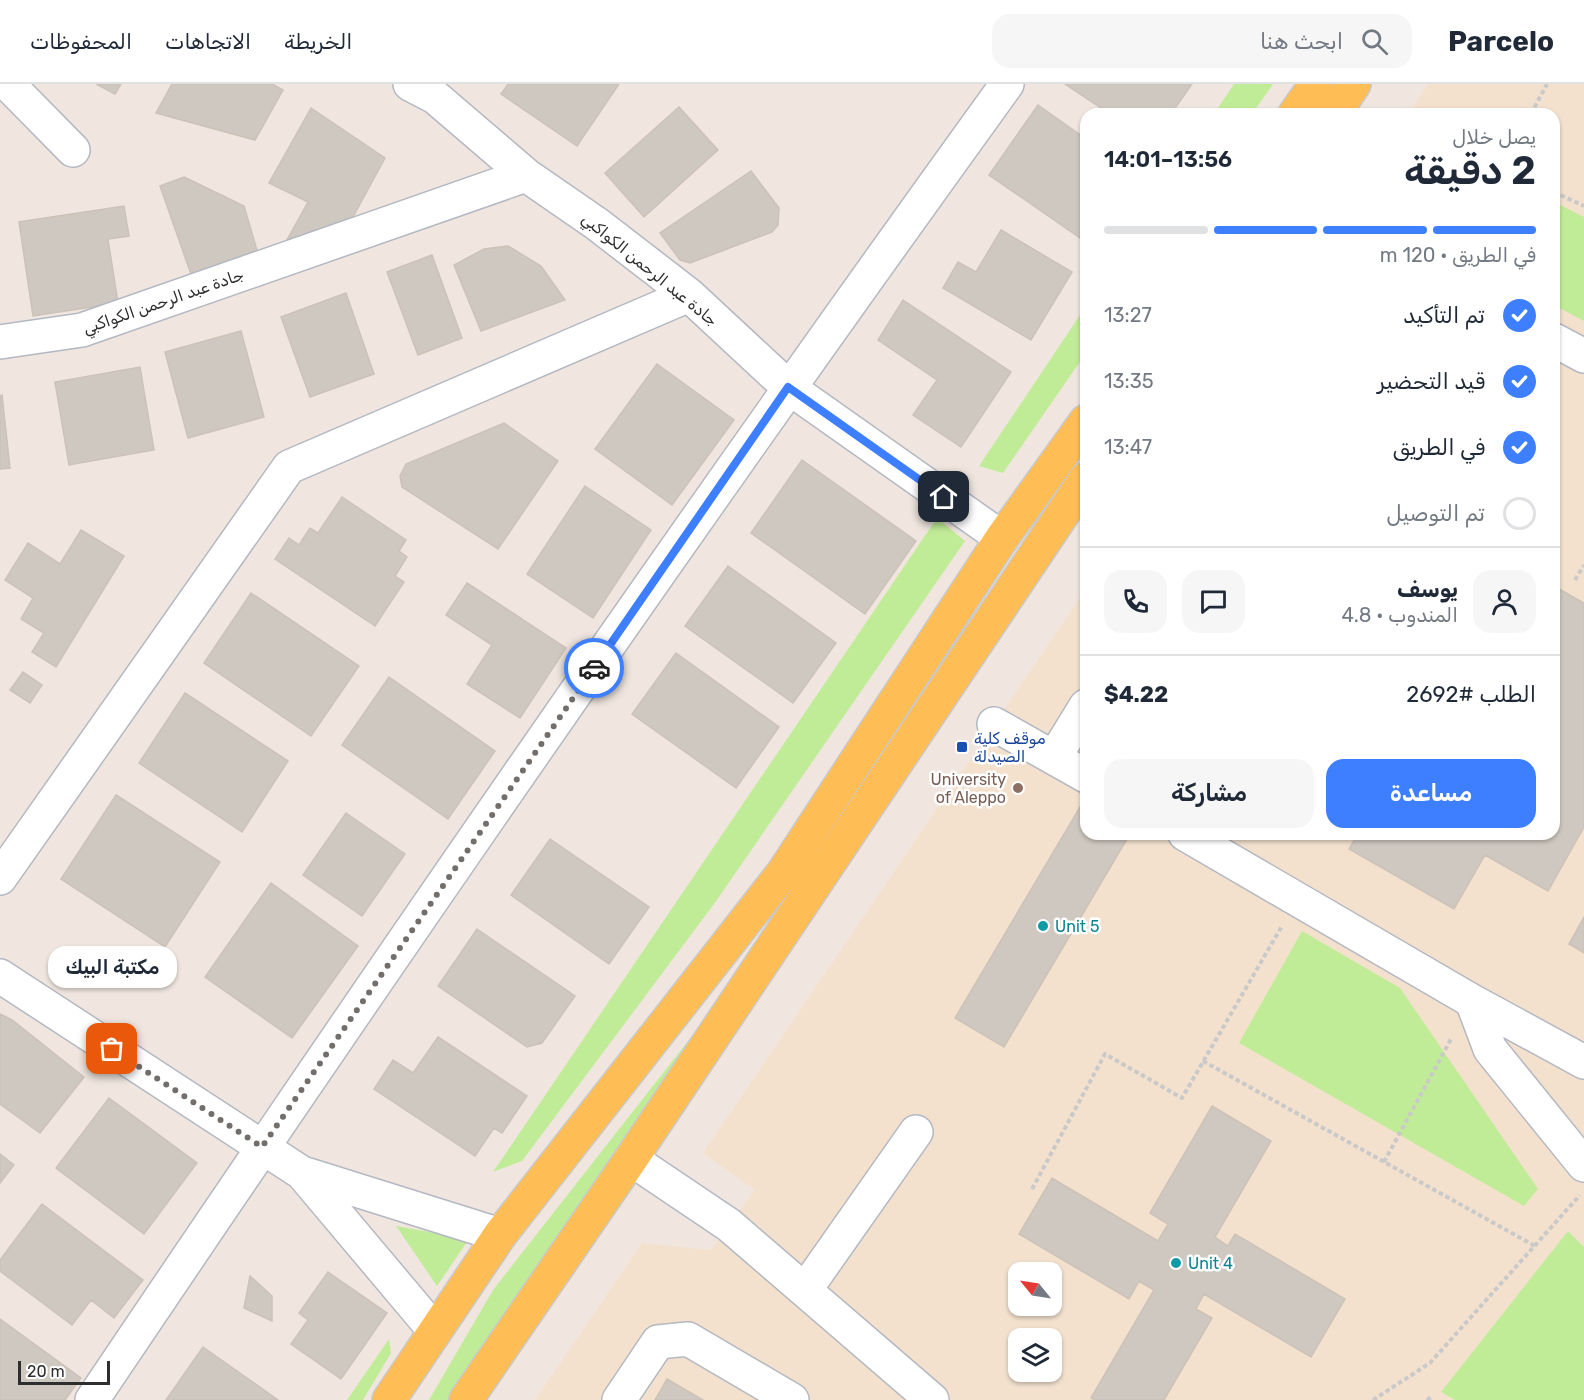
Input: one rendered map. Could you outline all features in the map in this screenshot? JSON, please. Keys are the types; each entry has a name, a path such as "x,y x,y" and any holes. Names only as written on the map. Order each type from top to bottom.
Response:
{"main road":[{"path":"1299,108 1316,84"},
{"path":"1338,108 1354,84"},
{"path":"389,1400 500,1235 783,873 1002,538 1080,429"},
{"path":"466,1400 631,1159 1080,488"}],"street":[{"path":"8,84 74,150"},
{"name":"جادة عبد الرحمن الكواكبي","path":"410,84 435,97 525,175 597,224 689,295 788,387 1002,538"},
{"path":"92,1400 262,1147 788,387 1007,84"},
{"name":"جادة عبد الرحمن الكواكبي","path":"0,342 82,330 525,175"},
{"path":"0,878 289,467 689,295"},
{"path":"1560,343 1584,356"},
{"path":"1054,758 1080,716"},
{"path":"994,724 1080,773"},
{"path":"1195,840 1472,1001 1584,1062"},
{"path":"0,976 302,1173 500,1235"},
{"path":"1472,1001 1490,1049 1584,1165"},
{"path":"805,1290 916,1132"},
{"path":"631,1159 729,1225 932,1400"},
{"path":"302,1173 435,1331"},
{"path":"619,1400 658,1342 688,1339 792,1400"}],"path":[{"path":"1534,108 1547,84"},
{"path":"1560,195 1584,207"},
{"path":"1575,580 1584,565"},
{"path":"1032,1189 1105,1054 1182,1098 1297,899"},
{"path":"1384,1162 1472,1001"},
{"path":"1203,1061 1535,1246"},
{"path":"1373,1400 1430,1363 1584,1191"}],"shaded area":[{"name":"University of Aleppo","path":"1428,84 1584,84 1584,1400 535,1400 642,1243 711,1250 755,1190 703,1153 1080,598 1080,840 1560,840 1560,108 1412,108"}],"green space":[{"path":"1234,84 1273,84 1256,108 1218,108"},
{"path":"1560,205 1584,217 1584,321 1560,308"},
{"path":"1080,315 1080,362 1003,473 979,466"},
{"path":"937,518 965,541 714,904 522,1161 493,1172"},
{"path":"1302,931 1400,988 1538,1189 1524,1206 1239,1043"},
{"path":"768,939 451,1400 429,1400 493,1290"},
{"path":"396,1226 469,1239 437,1286"},
{"path":"1568,1231 1584,1247 1584,1400 1455,1400 1441,1392"},
{"path":"389,1339 391,1353 363,1400 347,1400"}],"building":[{"path":"96,84 121,84 115,94"},
{"path":"172,84 272,84 283,90 255,140 156,113"},
{"path":"508,84 619,84 577,146 501,94"},
{"path":"1065,84 1192,84 1175,108 1101,108"},
{"path":"1038,105 1080,135 1080,238 989,175"},
{"path":"679,107 718,150 644,217 605,173"},
{"path":"311,108 385,158 353,217 287,240 308,202 269,183"},
{"path":"751,171 779,208 778,225 772,232 690,263 680,260 660,233"},
{"path":"184,177 244,206 257,250 192,277 160,186"},
{"path":"124,206 129,236 108,239 118,303 33,316 19,222"},
{"path":"1001,230 1072,272 1031,340 943,288 958,262 976,272"},
{"path":"508,246 541,266 565,300 481,331 454,265 484,249"},
{"path":"432,255 462,338 418,355 387,272"},
{"path":"346,293 374,374 310,397 281,317"},
{"path":"903,300 1011,372 961,447 913,415 937,380 878,340"},
{"path":"241,331 264,417 188,438 165,352"},
{"path":"657,364 734,420 672,505 595,449"},
{"path":"140,367 154,450 69,465 55,382"},
{"path":"2,395 10,468 0,469 0,396"},
{"path":"504,423 558,461 498,549 402,487 400,476 406,464"},
{"path":"802,460 916,541 865,614 751,533"},
{"path":"585,486 651,530 593,618 527,574"},
{"path":"342,497 406,540 399,551 407,557 395,576 404,582 375,626 275,559 289,538 299,545 310,528 318,533"},
{"path":"81,530 124,556 56,667 32,652 44,633 21,619 33,598 5,580 28,543 60,564"},
{"path":"728,566 836,643 793,703 685,626"},
{"path":"467,583 566,648 520,718 467,684 492,645 446,615"},
{"path":"1560,589 1584,603 1584,827 1548,891 1485,855 1454,909 1349,849 1354,840 1560,840"},
{"path":"251,593 359,666 311,736 204,663"},
{"path":"676,653 779,727 736,788 632,714"},
{"path":"23,672 42,685 30,703 10,690"},
{"path":"389,677 495,751 448,819 342,745"},
{"path":"185,693 288,761 242,832 139,763"},
{"path":"116,795 220,862 165,947 61,879"},
{"name":"Unit 5","path":"1080,807 1080,840 1126,840 1004,1047 955,1018"},
{"path":"346,813 405,854 362,916 303,875"},
{"path":"550,839 649,907 609,964 511,895"},
{"path":"271,883 358,946 292,1038 205,977"},
{"path":"1584,917 1584,953 1569,944"},
{"path":"477,929 575,996 542,1043 527,1047 438,986"},
{"path":"0,1014 12,1020 84,1077 40,1133 0,1104"},
{"path":"438,1037 527,1096 502,1133 494,1128 475,1156 374,1089 393,1060 413,1073"},
{"path":"109,1098 197,1163 144,1234 56,1168"},
{"name":"Unit 4","path":"1212,1106 1271,1141 1215,1237 1228,1246 1235,1234 1345,1299 1311,1357 1204,1294 1196,1309 1212,1318 1164,1400 1095,1400 1091,1398 1154,1290 1139,1281 1129,1299 1019,1234 1052,1178 1158,1241 1168,1224 1150,1213"},
{"path":"0,1154 14,1165 0,1183"},
{"path":"42,1204 143,1280 114,1318 91,1300 72,1325 0,1271 0,1260"},
{"path":"328,1272 387,1313 341,1379 291,1344 308,1320 299,1313"},
{"path":"250,1276 272,1296 272,1321 244,1308"},
{"path":"0,1319 81,1378 65,1400 0,1400"},
{"path":"203,1347 278,1400 166,1400"},
{"path":"667,1379 703,1400 655,1400"}],"way so far":[{"path":"112,1049 262,1147 594,668"}],"place":[{"name":"موقف كلية الصيدلة","path":"962,747"},
{"name":"University of Aleppo","path":"1018,788"},
{"name":"Unit 5","path":"1043,926"},
{"name":"مكتبة البيك","path":"112,1049"},
{"name":"Unit 4","path":"1176,1263"}],"route":[{"path":"594,668 788,387 944,497"}]}
